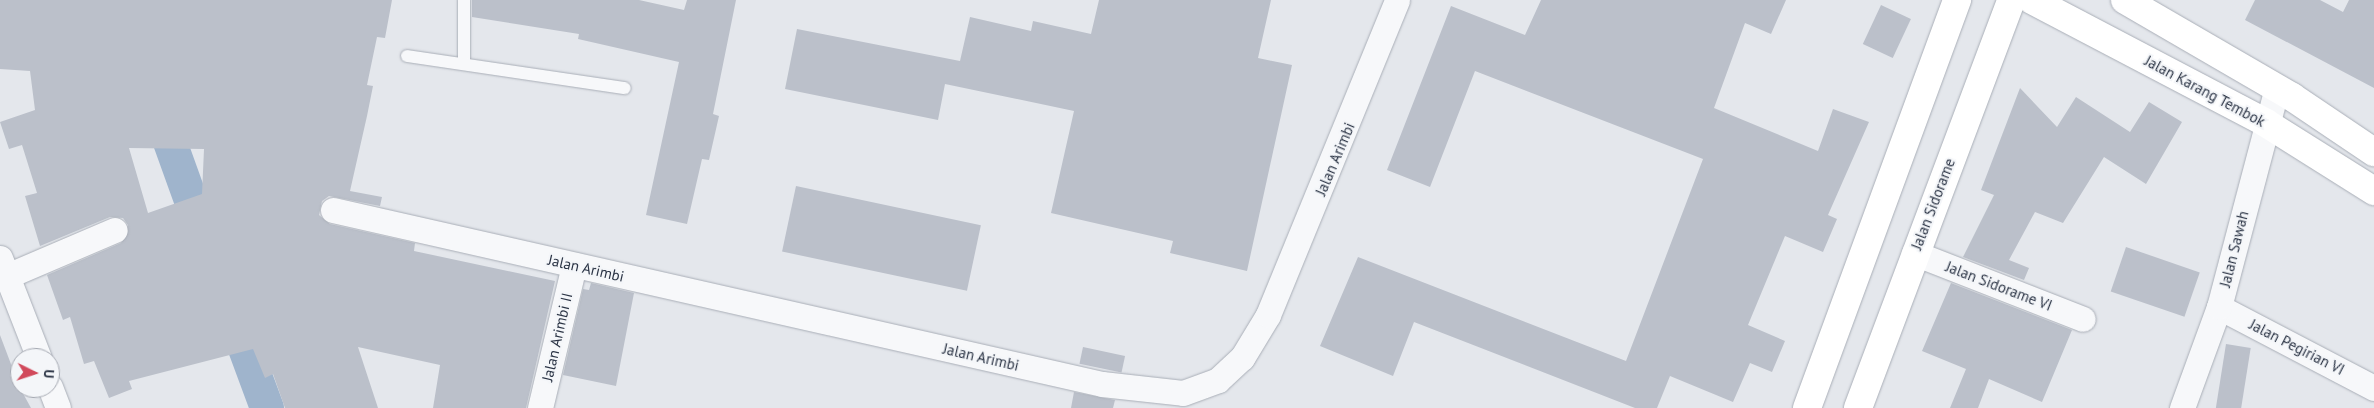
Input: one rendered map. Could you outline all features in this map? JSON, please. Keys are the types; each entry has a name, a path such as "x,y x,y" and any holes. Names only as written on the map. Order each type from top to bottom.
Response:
{"main road":[{"path":"1807,408 1957,0"},
{"name":"Jalan Sidorame","path":"1858,408 1914,253 2011,0"},
{"name":"Jalan Karang Tembok","path":"2032,0 2266,123 2374,191"},
{"path":"2125,0 2278,88 2374,152"}],"street":[{"name":"Jalan Arimbi","path":"333,210 1102,384 1183,393 1218,380 1242,358 1268,315 1397,0"},
{"name":"Jalan Sawah","path":"2182,408 2219,307 2266,123 2278,88"},
{"path":"35,348 4,267 115,230"},
{"name":"Jalan Sidorame VI","path":"1914,253 2083,319"},
{"name":"Jalan Arimbi II","path":"540,408 574,265"},
{"name":"Jalan Pegirian VI","path":"2219,307 2374,388"}],"lane":[{"path":"464,0 464,64"},
{"path":"407,56 625,88"}],"building":[{"path":"0,0 392,0 385,38 377,37 367,85 373,86 350,191 382,197 380,206 329,196 322,201 319,215 330,224 415,243 414,251 555,281 526,408 433,408 440,365 358,347 378,408 285,408 273,374 265,378 253,349 129,381 132,389 109,398 94,361 84,364 70,317 63,320 47,275 121,243 128,225 123,218 110,217 40,246 25,196 37,193 22,145 9,149 0,122 35,110 30,71 0,69","holes":["129,148 204,149 202,194 148,213"]},
{"path":"472,0 639,0 684,10 687,0 736,0 713,114 719,116 709,160 702,159 687,224 646,215 679,62 578,39 579,34 472,17"},
{"path":"1099,0 1271,0 1258,58 1292,65 1247,271 1170,253 1173,241 1051,213 1074,111 945,84 938,120 785,89 797,29 960,61 970,17 1031,31 1033,21 1091,34"},
{"path":"1541,0 1786,0 1771,34 1745,23 1714,108 1818,151 1833,109 1869,122 1828,215 1837,219 1823,252 1785,236 1748,325 1785,341 1772,372 1750,363 1733,402 1670,376 1657,408 1635,408 1414,322 1393,376 1320,346 1358,257 1626,361 1703,159 1475,71 1430,187 1387,170 1451,6 1525,35"},
{"path":"2255,0 2320,0 2343,12 2349,0 2374,0 2374,88 2245,20"},
{"path":"1881,5 1911,19 1893,58 1863,44"},
{"path":"2020,88 2057,127 2076,97 2130,132 2149,102 2182,122 2146,184 2104,157 2063,223 2035,212 2009,260 2029,268 2024,280 1963,257 1994,195 1981,190"},
{"path":"796,186 981,225 967,291 782,252"},
{"path":"2126,247 2200,272 2184,317 2111,291"},
{"path":"591,283 634,293 616,386 563,375 583,289 589,290"},
{"path":"1951,283 2072,330 2042,402 1989,379 1978,408 1950,408 1966,369 1922,351"},
{"path":"0,335 10,362 10,398 26,398 31,408 0,408"},
{"path":"2226,344 2251,348 2241,408 2216,408"},
{"path":"1083,347 1125,356 1122,373 1079,364"},
{"path":"1074,392 1115,400 1113,408 1071,408"}],"waterway":[{"path":"157,106 206,242"},
{"path":"230,308 267,408"}]}
